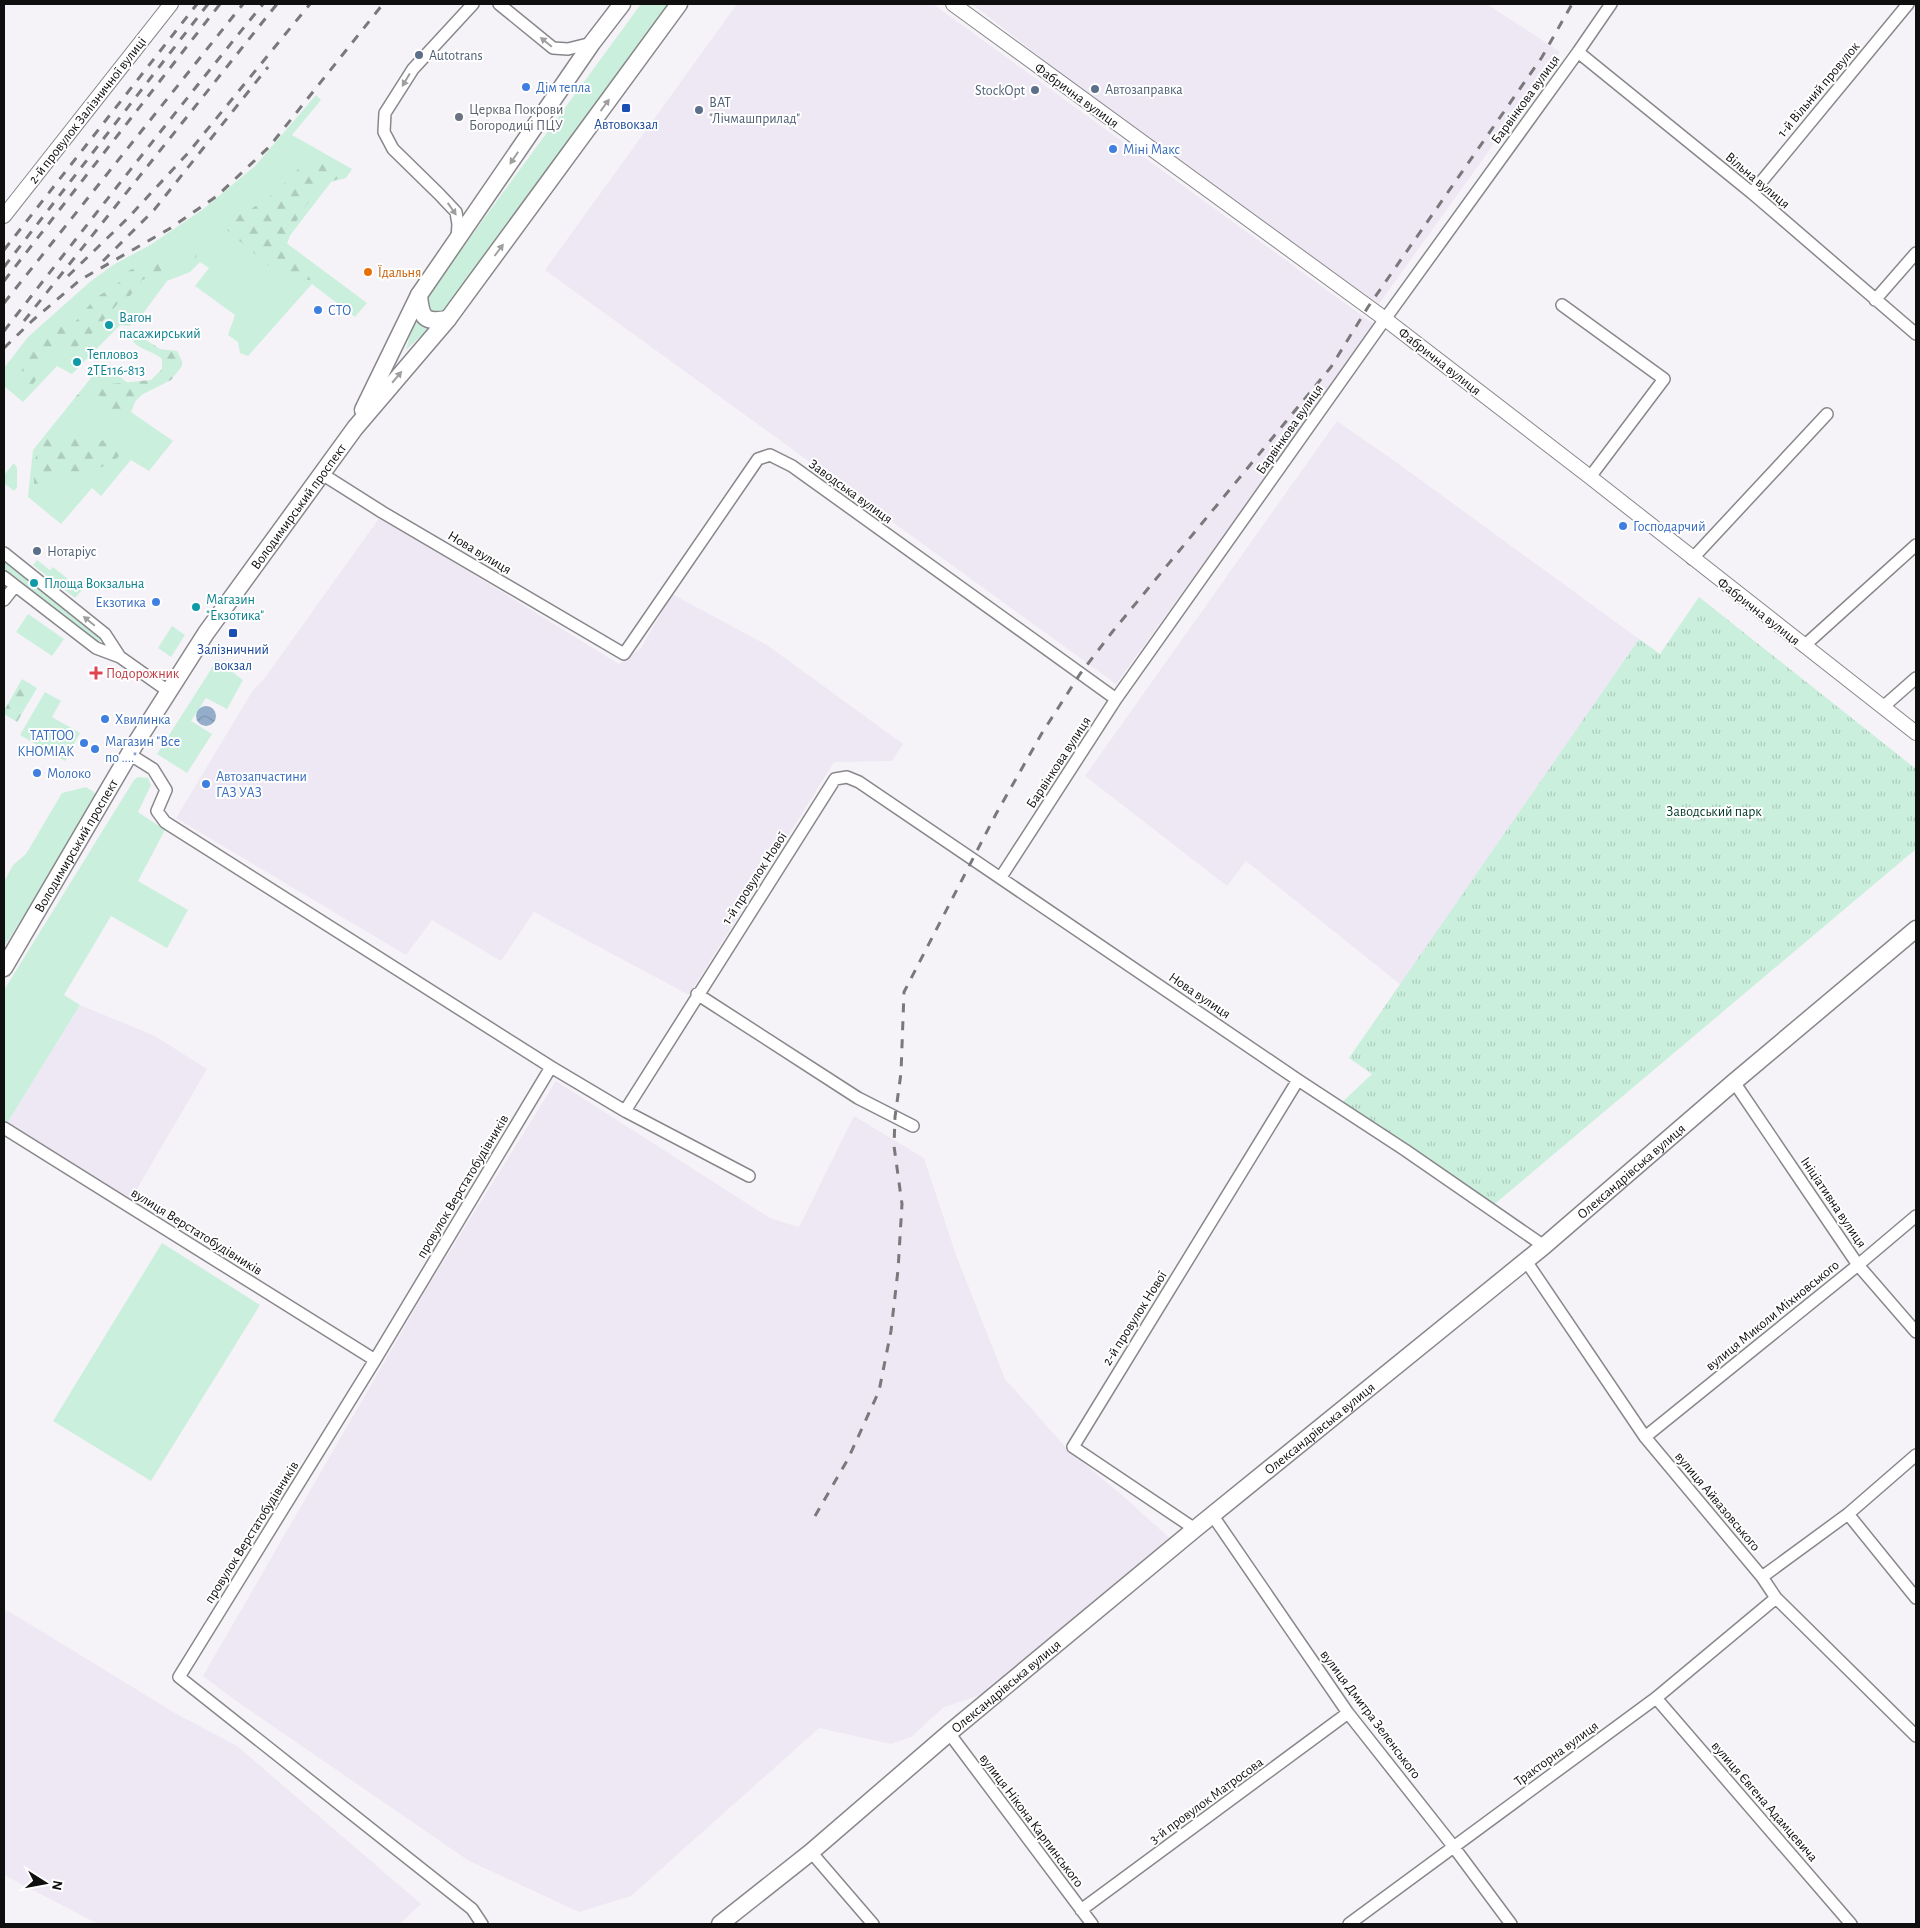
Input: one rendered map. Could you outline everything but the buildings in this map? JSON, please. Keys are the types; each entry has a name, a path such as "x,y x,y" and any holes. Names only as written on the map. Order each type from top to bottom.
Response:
{"main road":[{"name":"Володимирський проспект","path":"355,428 419,295 592,43 622,4"},
{"name":"Володимирський проспект","path":"4,968 129,754 206,633 355,428 448,320 679,4"},
{"path":"419,295 420,310 423,316 428,320 448,320"},
{"name":"Олександрівська вулиця","path":"720,1924 811,1852 949,1733 1195,1529 1526,1261 1734,1082 1915,932"}],"street":[{"name":"2-й провулок Залізничної вулиці","path":"4,216 171,4"},
{"path":"457,241 458,224 456,212 393,149 384,132 385,113 413,69 473,4"},
{"path":"499,4 553,48 568,49 592,43"},
{"name":"Фабрична вулиця","path":"953,4 1385,319 1916,733"},
{"name":"Барвінкова вулиця","path":"1001,877 1116,699 1611,4"},
{"name":"1-й Вільний провулок","path":"1752,193 1908,4"},
{"name":"Вільна вулиця","path":"1578,52 1752,193 1916,334"},
{"path":"1875,300 1916,253"},
{"path":"1562,305 1664,379 1590,477"},
{"path":"1692,558 1828,414"},
{"name":"Заводська вулиця","path":"624,654 758,459 770,455 792,466 1116,699"},
{"name":"Нова вулиця","path":"322,474 382,512 624,654"},
{"path":"1804,646 1916,545"},
{"path":"4,553 105,634 120,657"},
{"path":"4,577 96,648 120,657 168,691"},
{"path":"4,600 15,586"},
{"path":"1883,708 1916,678"},
{"path":"129,754 153,769 166,790 157,811 165,822 551,1067 625,1111 750,1176"},
{"name":"Нова вулиця","path":"835,778 847,777 859,782 1298,1080 1405,1150 1544,1246"},
{"name":"1-й провулок Нової","path":"625,1111 835,778"},
{"path":"698,994 858,1098 912,1126"},
{"name":"провулок Верстатобудівників","path":"482,1924 472,1909 180,1677 375,1360 551,1067"},
{"name":"2-й провулок Нової","path":"1195,1529 1073,1447 1298,1080"},
{"name":"Ініціативна вулиця","path":"1734,1082 1858,1265 1916,1332"},
{"name":"вулиця Верстатобудівників","path":"4,1128 375,1360"},
{"name":"вулиця Миколи Міхновського","path":"1645,1437 1916,1216"},
{"name":"вулиця Айвазовського","path":"1526,1261 1645,1437 1762,1577 1776,1598 1916,1736"},
{"path":"1762,1577 1848,1514 1916,1455"},
{"path":"1848,1514 1916,1598"},
{"name":"вулиця Дмитра Зеленського","path":"1213,1516 1348,1713 1453,1846 1511,1924"},
{"name":"Тракторна вулиця","path":"1348,1924 1656,1698 1776,1598"},
{"name":"вулиця Євгена Адамцевича","path":"1656,1698 1850,1924"},
{"name":"3-й провулок Матросова","path":"1081,1910 1348,1713"},
{"name":"вулиця Нікона Карпинського","path":"949,1733 1092,1924"},
{"path":"811,1852 873,1924"}],"shaded area":[{"path":"737,4 933,4 1375,325 1116,684 545,270"},
{"path":"972,4 1487,4 1560,52 1371,315"},
{"path":"1337,421 1639,639 1401,985 1246,861 1227,886 1085,776"},
{"path":"380,517 619,664 641,648 672,594 767,645 903,744 892,761 834,762 689,995 534,912 501,961 432,920 406,955 176,818 253,690 264,679"},
{"path":"80,1005 155,1036 207,1069 130,1201 6,1125"},
{"path":"556,1081 770,1218 799,1227 854,1116 924,1158 956,1255 1005,1379 1070,1452 1122,1495 1176,1544 981,1695 944,1707 911,1737 891,1744 819,1728 631,1896 579,1912 469,1861 232,1698 203,1676 427,1288"},
{"path":"4,1611 10,1612 175,1713 237,1746 421,1904 400,1924 98,1924 4,1875"}],"green space":[{"path":"641,4 668,4 445,310 437,312 430,310 427,304 428,295"},
{"path":"316,95 321,100 292,135 352,169 346,178 331,182 285,242 367,303 355,317 312,284 248,356 240,353 238,342 228,335 235,315 195,286 209,268 200,262 190,272 167,281 139,319 129,326 120,325 72,374 57,366 23,402 4,386 4,368 28,337 91,281 113,265 150,245 202,210 255,166"},
{"path":"323,156 332,160 346,171 341,177 324,186 312,199 300,214 288,240 286,248 303,258 313,272 310,280 286,278 270,267 227,230 241,213 247,212 269,197 302,166 315,158"},
{"path":"185,247 191,247 196,250 197,256 194,260 186,262 178,256 178,252"},
{"path":"163,259 163,268 159,274 142,280 130,296 120,301 87,339 75,348 56,344 45,351 41,368 34,383 26,391 17,386 31,351 42,337 58,325 67,327 75,322 96,298 121,281 128,271 153,260"},
{"path":"415,316 430,327 406,350"},
{"path":"136,338 143,338 160,349 177,351 182,361 182,366 171,380 143,394 119,416 110,413 107,402 101,396 90,395 67,423 61,418 77,395 100,385 151,380 162,369 162,359 133,342"},
{"path":"103,363 139,392 131,412 173,441 149,471 131,460 101,496 92,488 61,524 28,497 33,450"},
{"path":"72,437 101,441 111,438 120,443 120,455 97,469 70,473 52,472 38,496 32,497 35,460 42,445 47,439"},
{"path":"14,463 17,468 17,487 14,491 4,483 4,475"},
{"path":"37,560 50,570 53,567 82,590 75,598 33,565"},
{"path":"4,561 102,638 98,644 4,569"},
{"name":"Заводський парк","path":"1699,597 1916,769 1916,849 1490,1208 1338,1106 1372,1074 1349,1058 1639,639 1660,654"},
{"path":"28,614 64,639 52,656 16,632"},
{"path":"172,626 185,635 171,657 158,648"},
{"path":"217,660 243,680 227,709 206,698 191,721 212,734 187,773 157,754"},
{"path":"22,679 37,688 17,722 4,714 4,711"},
{"path":"45,692 61,701 52,717 80,733 65,761 20,735"},
{"path":"138,777 148,778 151,785 138,812 165,830 138,881 188,910 167,948 111,916 64,995 80,1005 6,1125 4,1124 4,990 134,780"},
{"path":"86,787 94,792 97,798 4,947 4,882 13,865 26,854 62,793"},
{"path":"162,1243 260,1305 151,1481 53,1421"}],"water":[{"path":"206,706 213,709 216,716 213,723 206,726 199,723 196,716 199,709"}],"railway":[{"path":"4,250 197,4"},
{"path":"4,267 208,4"},
{"path":"4,281 220,4"},
{"path":"4,303 243,4"},
{"path":"4,331 263,4"},
{"path":"24,321 277,4"},
{"path":"68,276 128,218 188,153 310,4"},
{"path":"4,348 33,320 80,280 169,229 217,196 269,147 383,4"},
{"path":"815,1516 848,1459 879,1391 891,1331 898,1270 902,1204 894,1146 895,1117 901,1073 904,992 996,814 1042,733 1080,674 1113,631 1331,367 1368,307 1542,57 1572,4"},
{"path":"103,261 154,210 268,67"}],"place":[{"name":"Autotrans","path":"419,55"},
{"name":"Дім тепла","path":"526,87"},
{"name":"Автозаправка","path":"1095,89"},
{"name":"StockOpt","path":"1035,90"},
{"name":"Автовокзал","path":"626,108"},
{"name":"ВАТ \"Лічмашприлад\"","path":"699,110"},
{"name":"Церква Покрови Богородиці ПЦУ","path":"459,117"},
{"name":"Міні Макс","path":"1113,149"},
{"name":"Їдальня","path":"368,272"},
{"name":"СТО","path":"318,310"},
{"name":"Вагон пасажирський","path":"109,325"},
{"name":"Тепловоз 2ТЕ116-813","path":"77,362"},
{"name":"Господарчий","path":"1623,526"},
{"name":"Нотаріус","path":"37,551"},
{"name":"Площа Вокзальна","path":"34,583"},
{"name":"Екзотика","path":"156,602"},
{"name":"Магазин \"Екзотика\"","path":"196,607"},
{"name":"Залізничний вокзал","path":"233,633"},
{"name":"Подорожник","path":"96,673"},
{"name":"Хвилинка","path":"105,719"},
{"name":"TATTOO KHOMIAK","path":"84,743"},
{"name":"Магазин \"Все по ....\"","path":"95,749"},
{"name":"Молоко","path":"37,773"},
{"name":"Автозапчастини ГАЗ УАЗ","path":"206,784"}]}
